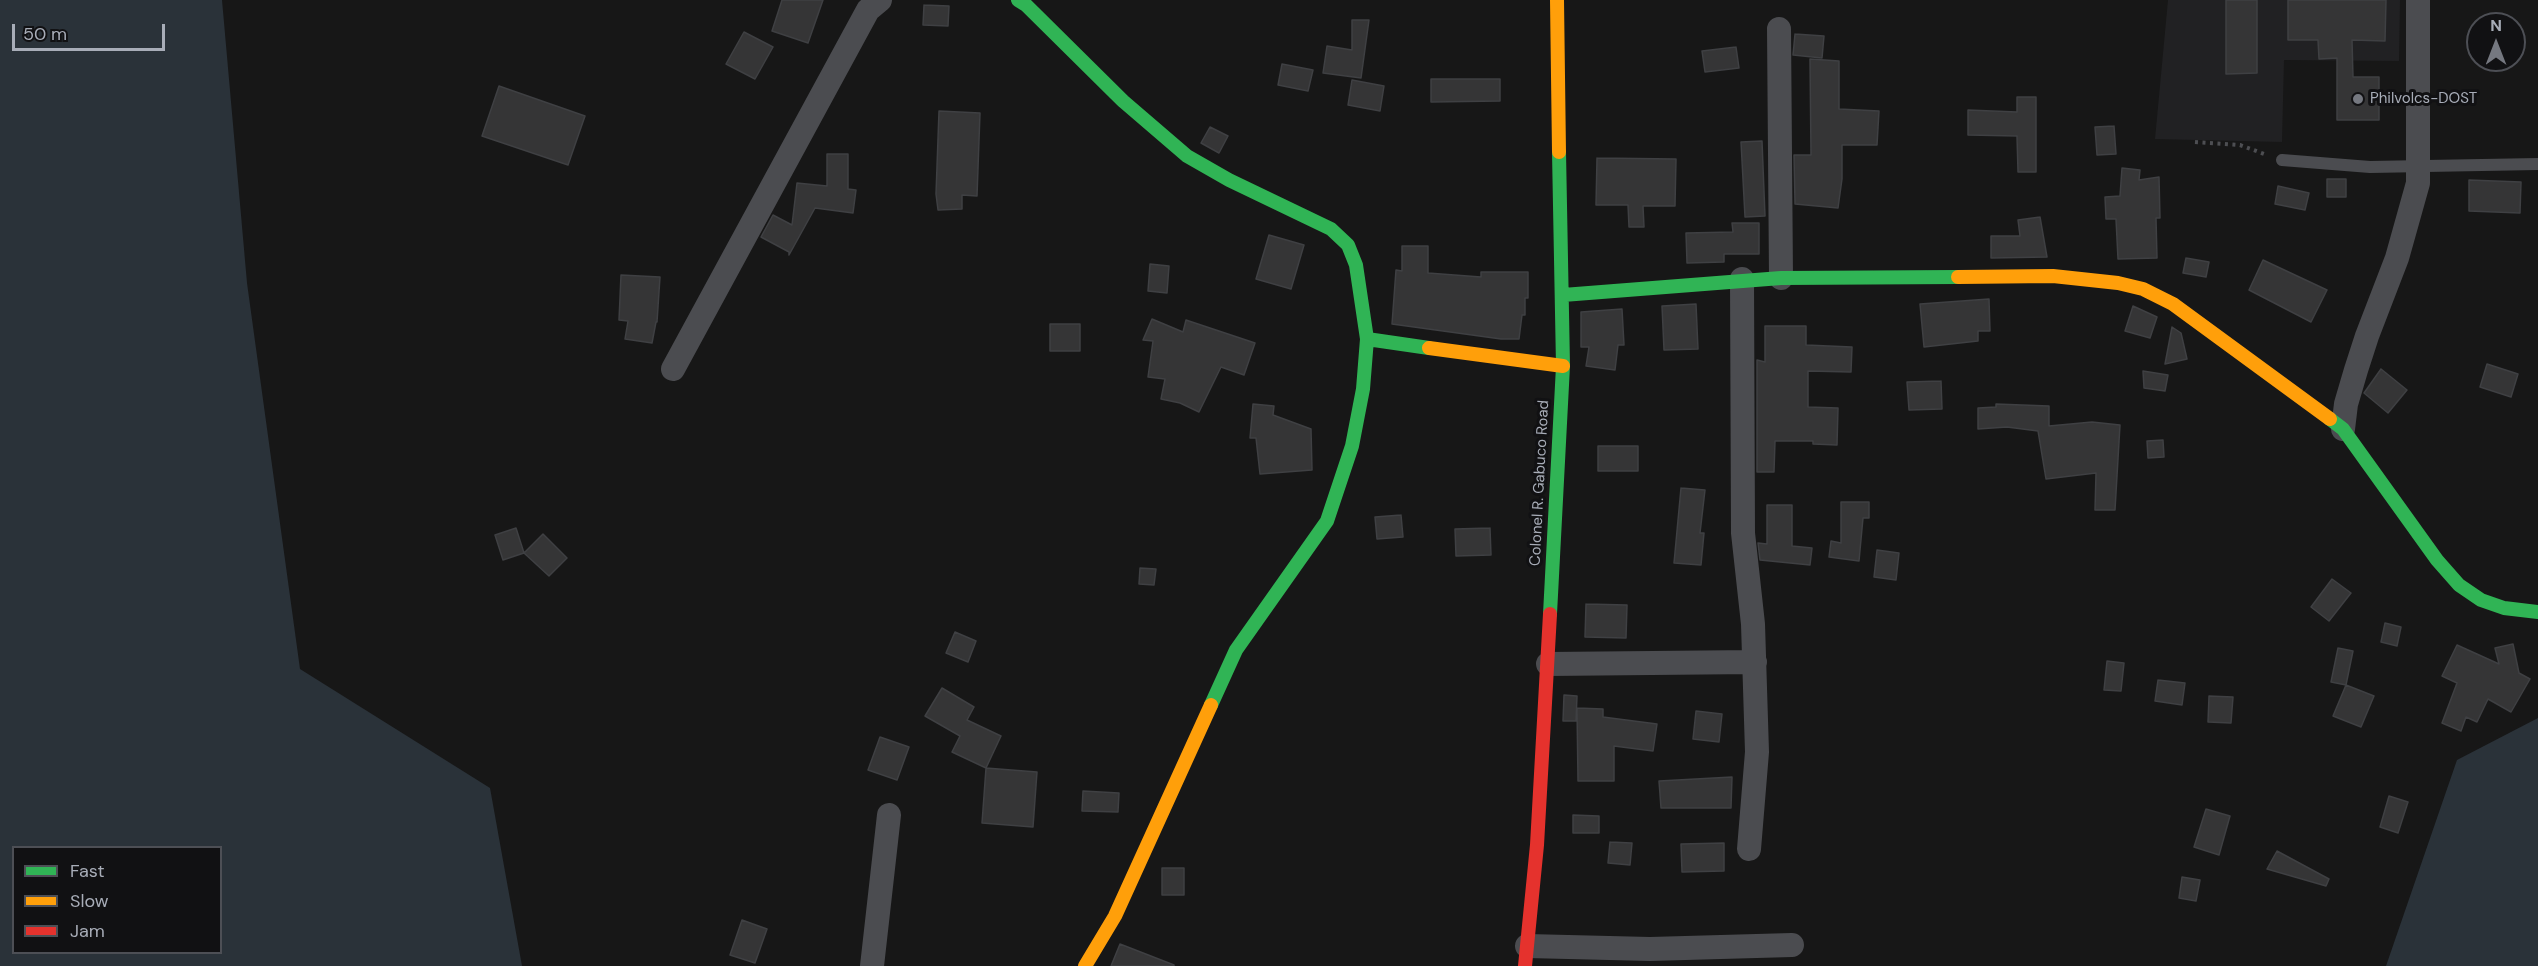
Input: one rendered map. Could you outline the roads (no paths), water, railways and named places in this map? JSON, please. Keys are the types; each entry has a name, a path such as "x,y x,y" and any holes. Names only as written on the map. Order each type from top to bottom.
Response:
{"street":[{"path":"673,369 868,10 880,0"},
{"path":"1018,0 1026,4 1123,101 1187,156 1229,180 1331,229 1348,244 1356,265 1367,339 1363,389 1352,446 1327,520 1236,650 1115,916 1085,966"},
{"name":"Colonel R. Gabuco Road","path":"1526,956 1537,845 1563,366 1557,0"},
{"path":"2343,429 2346,404 2367,336 2397,258 2418,183 2418,0"},
{"path":"1779,29 1781,278"},
{"path":"1563,295 1742,279 1781,278 2053,276 2118,283 2143,289 2174,304 2343,429 2437,560 2459,585 2481,600 2504,608 2538,612"},
{"path":"1742,279 1740,392 1743,533 1755,662 1757,752 1749,849"},
{"path":"1367,339 1563,366"},
{"path":"1548,664 1755,662"},
{"path":"872,966 889,815"},
{"path":"1526,956 1650,949 1792,945"}],"lane":[{"path":"2282,160 2370,167 2538,164"}],"place":[{"name":"Philvolcs-DOST","path":"2358,99"}]}
